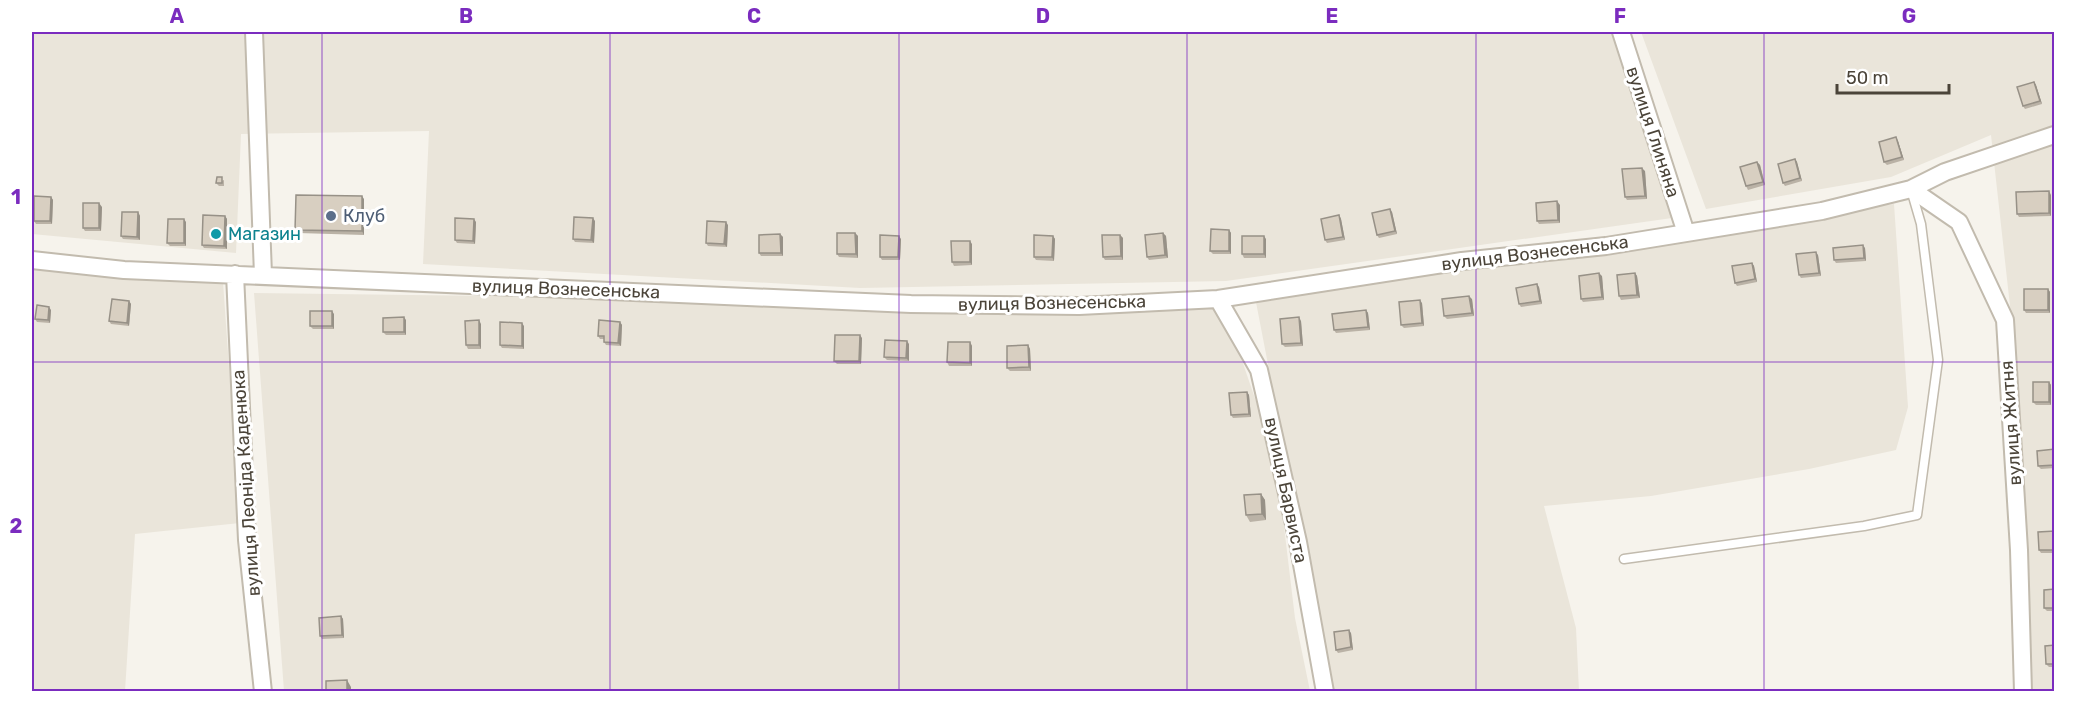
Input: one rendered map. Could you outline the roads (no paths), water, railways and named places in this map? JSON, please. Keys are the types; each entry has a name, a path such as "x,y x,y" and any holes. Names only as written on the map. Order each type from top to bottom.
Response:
{"street":[{"path":"254,32 263,275"},
{"name":"вулиця Глиняна","path":"1621,32 1686,233"},
{"name":"вулиця Вознесенська","path":"32,260 124,270 911,304 1079,306 1218,299 1462,261 1606,246 1822,211 1911,189 1945,172 2055,135"},
{"name":"вулиця Житня","path":"1911,189 1959,222 2005,320 2019,550 2023,692"},
{"name":"вулиця Леоніда Каденюка","path":"235,274 247,540 263,692"},
{"name":"вулиця Барвиста","path":"1218,299 1259,370 1298,542 1325,692"}],"lane":[{"path":"1623,559 1864,526 1917,515 1938,360 1921,224 1911,189"}],"place":[{"name":"Клуб","path":"331,216"},
{"name":"Магазин","path":"216,234"}]}
